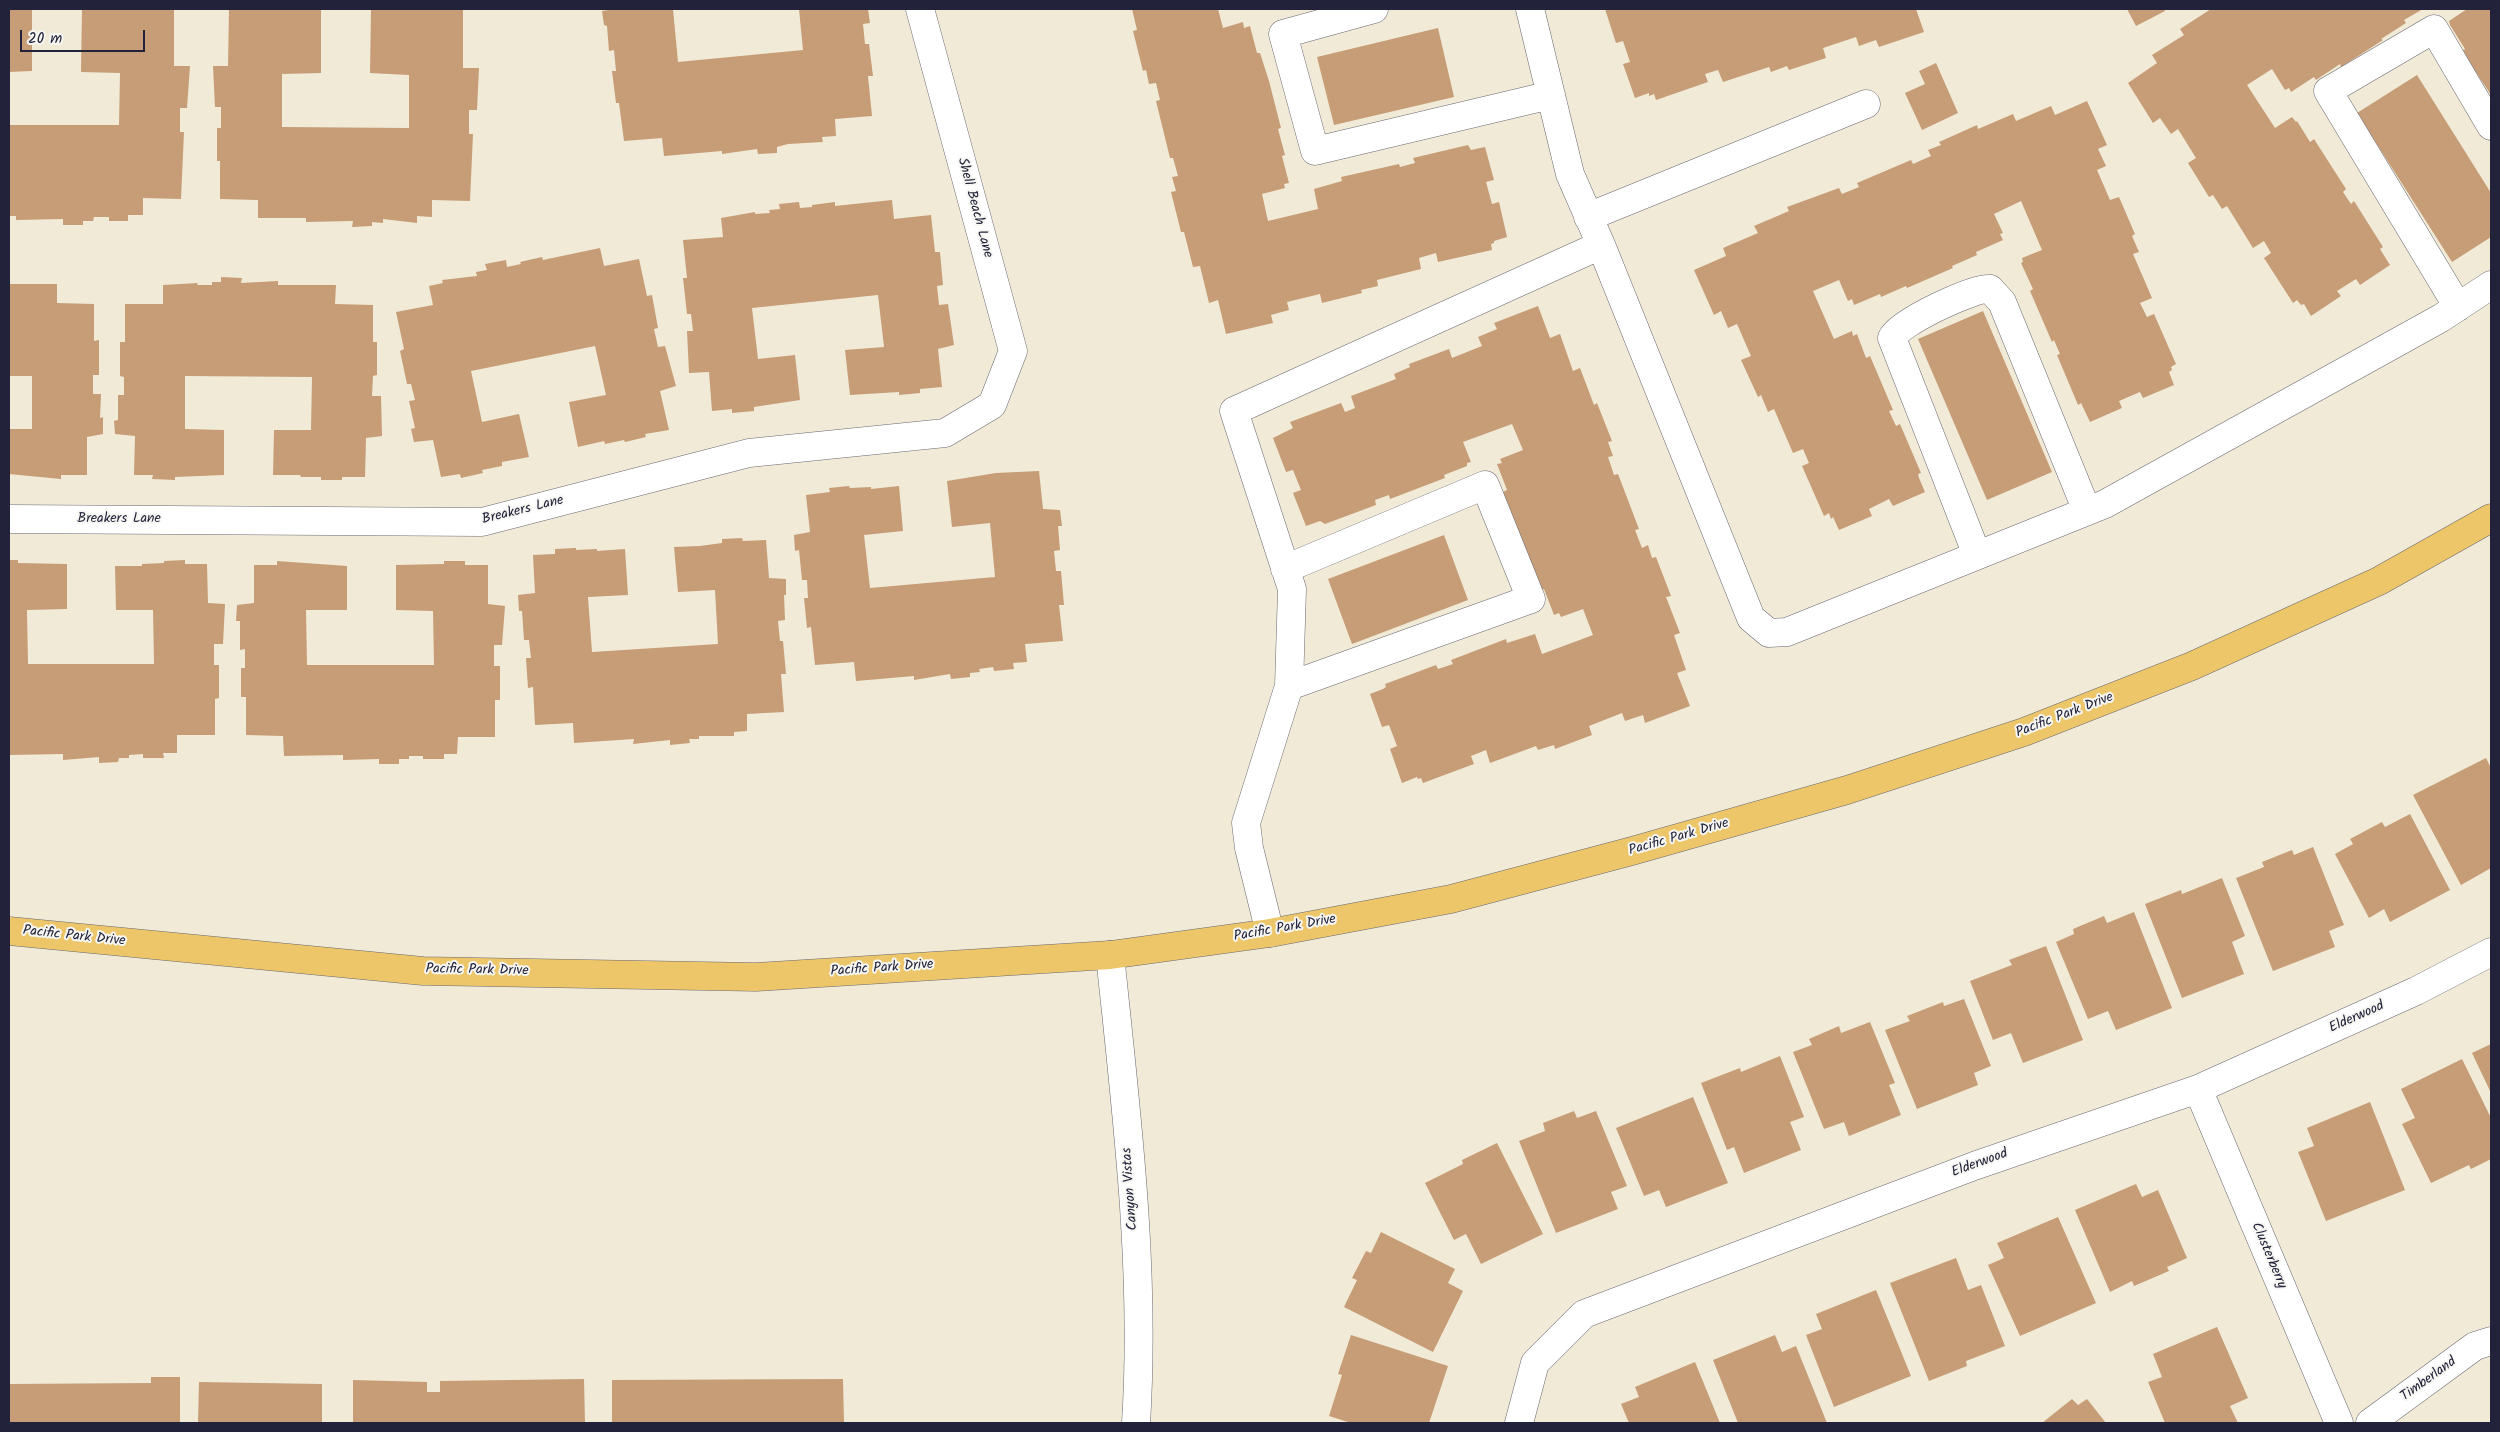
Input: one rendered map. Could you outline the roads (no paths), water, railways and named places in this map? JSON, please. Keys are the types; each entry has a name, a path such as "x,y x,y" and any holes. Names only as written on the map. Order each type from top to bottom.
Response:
{"main road":[{"name":"Pacific Park Drive","path":"9,930 442,971 756,977 1110,955 1270,933 1451,899 1632,851 1846,790 2024,732 2192,666 2371,585 2491,518"}],"street":[{"name":"Shell Beach Lane","path":"920,9 1013,351 992,405"},
{"path":"1374,9 1283,34 1315,151 1551,95"},
{"path":"1530,9 1570,174 1601,245 1751,618 1769,633 1787,632 2105,504 2458,307 2491,285"},
{"path":"2458,307 2328,90 2434,29 2491,126"},
{"path":"1588,217 1866,104"},
{"path":"1270,933 1249,848 1246,823 1289,686 1292,589 1234,411 1601,245"},
{"path":"1977,555 1892,338 1902,325 1976,290 1990,289 2002,302 2087,511"},
{"name":"Breakers Lane","path":"9,519 482,522 749,453 945,433 992,405"},
{"path":"1285,569 1485,485 1531,599 1289,686"},
{"name":"Elderwood","path":"1520,1423 1535,1363 1584,1314 1974,1166 2198,1089 2416,991 2491,952"},
{"name":"Canyon Vistas","path":"1110,955 1132,1191 1138,1325 1136,1423"},
{"name":"Clusterberry","path":"2198,1089 2339,1423"},
{"name":"Timberland","path":"2370,1423 2475,1346 2491,1341"}]}
